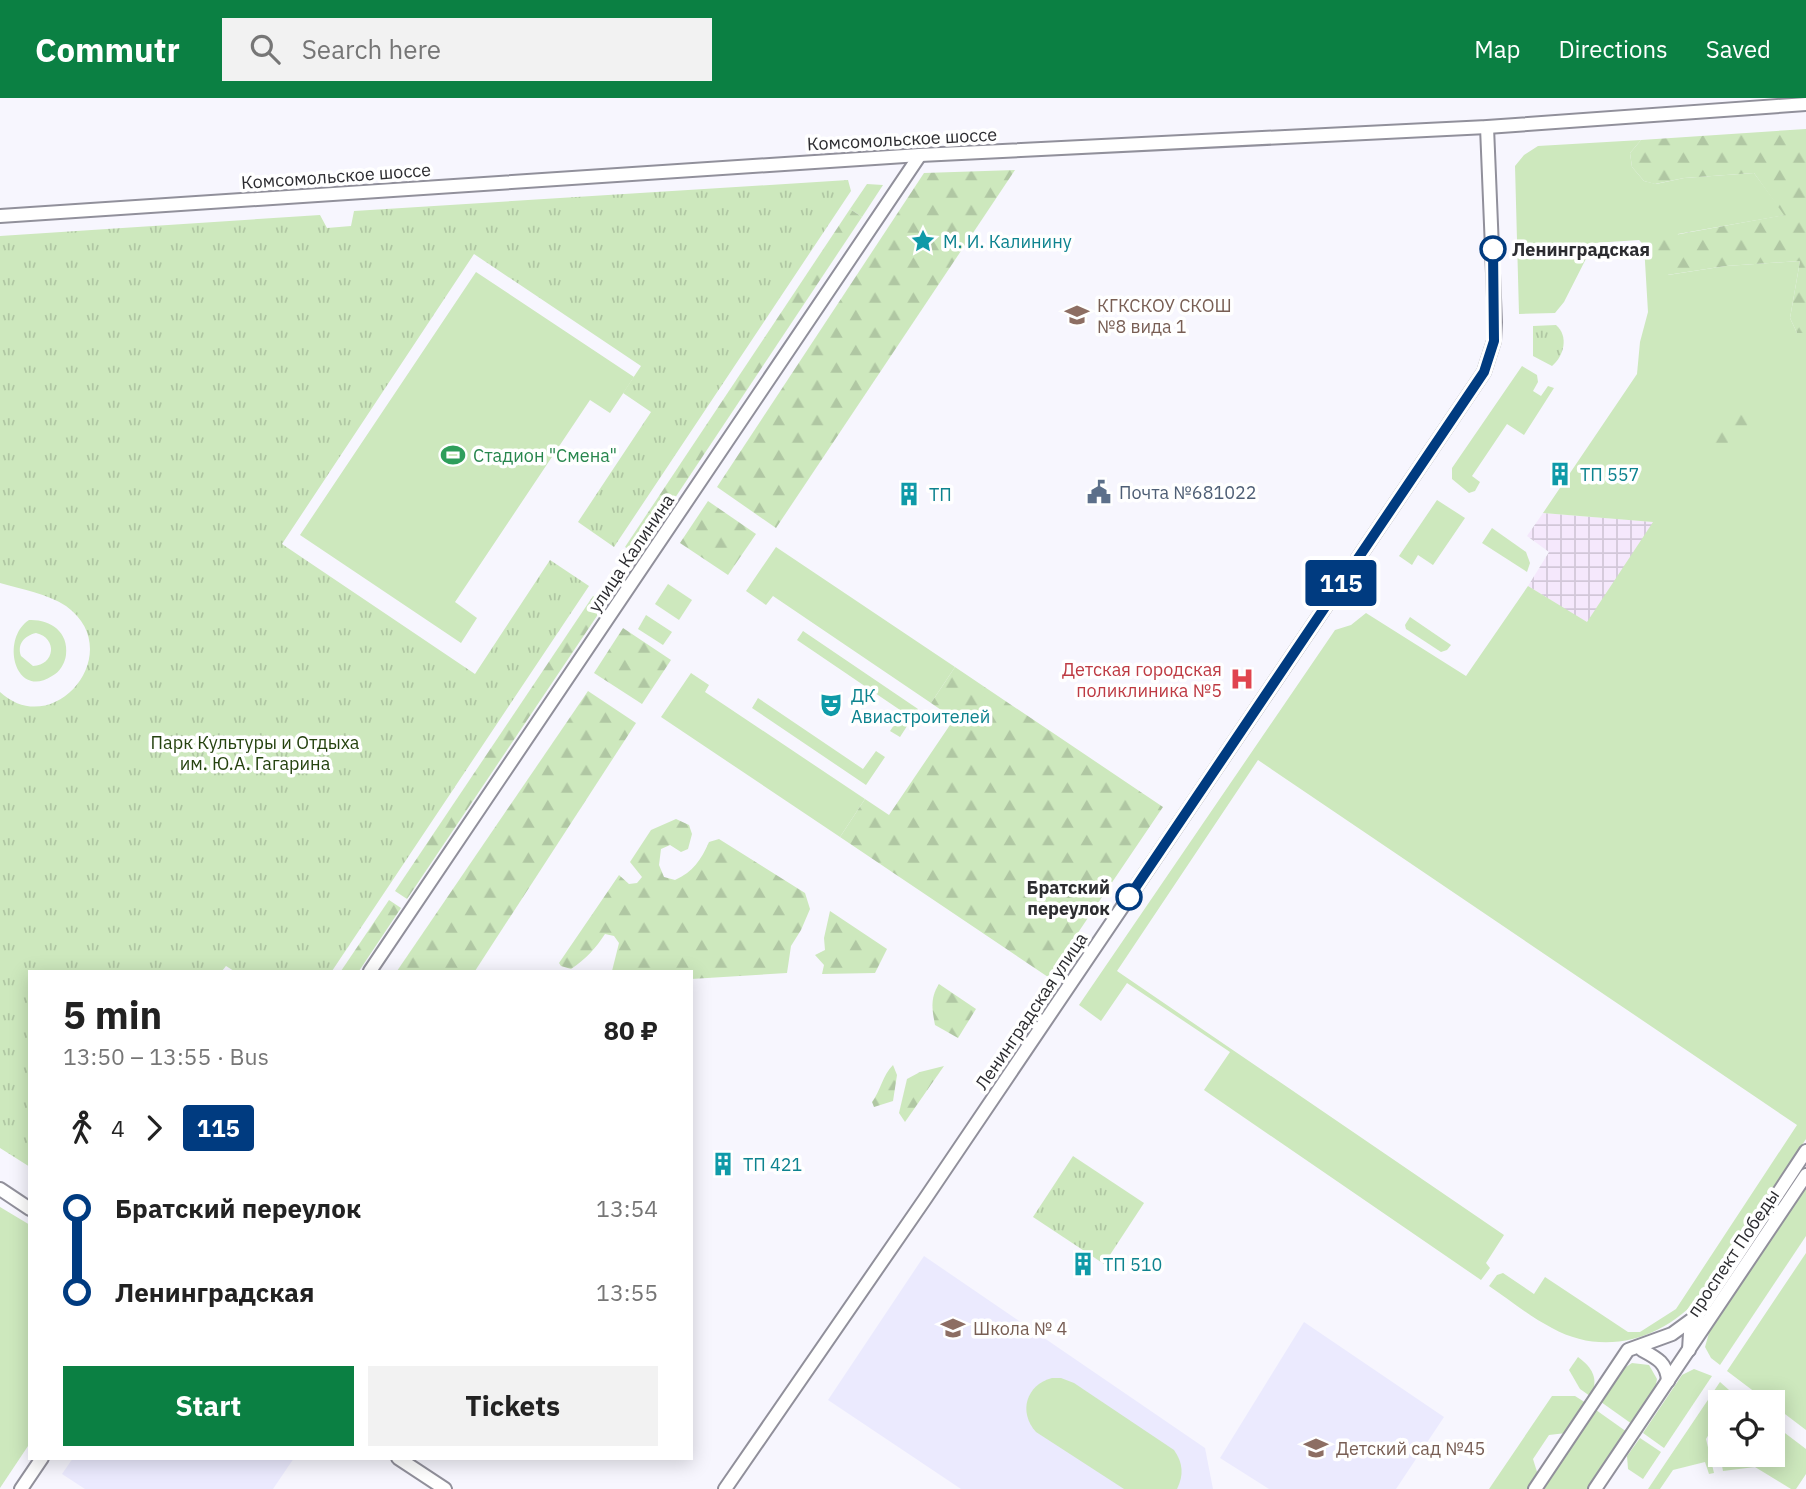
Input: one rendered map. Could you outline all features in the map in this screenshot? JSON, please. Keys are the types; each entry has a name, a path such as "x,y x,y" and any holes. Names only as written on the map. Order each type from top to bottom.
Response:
{"main road":[{"name":"Комсомольское шоссе","path":"0,216 920,155 1487,127 1806,104"},
{"name":"Ленинградская улица","path":"725,1489 918,1209 1484,372 1494,341 1495,322 1487,127"},
{"name":"улица Калинина","path":"371,970 920,155"},
{"name":"проспект Победы","path":"1689,1350 1690,1333 1698,1315 1806,1153"},
{"name":"проспект Победы","path":"1595,1489 1806,1175"},
{"path":"0,1189 28,1208"},
{"name":"проспект Победы","path":"1535,1489 1628,1350 1672,1334 1698,1315"},
{"path":"1642,1350 1660,1360 1668,1371 1668,1381"},
{"path":"21,1489 41,1460"},
{"path":"401,1460 445,1489"}],"shaded area":[{"path":"1543,513 1654,522 1587,623 1528,586 1549,552 1527,536"},
{"name":"Школа № 4","path":"924,1256 1205,1448 1213,1489 961,1489 828,1400"},
{"path":"1304,1322 1444,1417 1396,1489 1269,1489 1220,1458"},
{"path":"72,1460 293,1460 273,1489 85,1489 62,1474"}],"green space":[{"path":"1806,129 1806,333 1797,333 1790,318 1800,261 1726,266 1667,275 1655,257 1658,238 1784,215 1754,173 1684,178 1655,184 1644,181 1632,167 1630,153 1641,140"},
{"path":"1641,140 1630,153 1632,167 1644,181 1656,184 1684,178 1754,173 1785,215 1678,234 1668,275 1726,266 1800,261 1790,318 1797,333 1806,333 1806,1139 1702,1295 1687,1310 1670,1323 1633,1339 1593,1342 1552,1328 1489,1286 1497,1275 1503,1273 1534,1294 1545,1277 1628,1332 1640,1332 1676,1309 1797,1125 1258,760 1117,971 1504,1235 1486,1263 1490,1268 1481,1280 1204,1090 1230,1052 1127,983 1101,1021 1079,1005 1335,630 1351,625 1366,613 1466,676 1528,586 1587,622 1653,522 1543,513 1637,374 1640,342 1648,312 1644,245 1639,240 1594,243 1564,302 1555,313 1519,314 1515,166 1524,155 1538,146"},
{"path":"1015,170 776,528 717,487 924,173"},
{"name":"Парк Культуры и Отдыха им. Ю.А. Гагарина","path":"848,180 851,191 614,547 578,522 651,412 623,393 641,366 474,254 282,544 475,674 550,560 589,586 333,970 232,970 226,966 223,970 28,970 28,1166 0,1148 0,692 21,705 42,706 61,699 77,685 87,666 90,645 83,625 66,606 43,595 0,583 0,236 320,215 327,228 351,226 354,211"},
{"path":"867,184 883,185 862,217 850,209"},
{"path":"850,209 862,217 637,555 625,547"},
{"name":"Стадион \"Смена\"","path":"476,272 634,377 610,413 590,400 455,602 477,618 461,643 300,535"},
{"path":"1556,325 1564,340 1560,357 1552,366 1533,356 1533,326"},
{"path":"1522,366 1537,375 1538,382 1533,391 1541,396 1548,386 1554,388 1524,435 1507,424 1472,476 1480,482 1475,491 1469,493 1452,479 1452,468"},
{"path":"1733,409 1747,417 1748,424 1741,435 1734,434 1729,437 1726,456 1719,462 1712,458 1708,439 1723,410"},
{"path":"1437,500 1465,518 1433,565 1418,555 1412,565 1399,556"},
{"path":"708,501 756,534 728,575 680,543"},
{"path":"1492,528 1526,552 1530,563 1527,572 1482,543"},
{"path":"776,547 955,667 931,703 773,596 766,605 746,591"},
{"path":"668,584 692,600 679,620 655,604"},
{"path":"593,596 605,604 407,899 395,891"},
{"path":"646,615 672,632 663,645 638,629"},
{"path":"1410,617 1451,645 1441,652 1406,629 1405,625"},
{"path":"29,620 36,620 50,624 61,633 66,655 62,667 55,674 39,681 29,680 21,674 14,652 20,629","holes":["32,634 43,636 51,645 51,651 46,661 33,666 21,656 21,644"]},
{"path":"623,628 671,660 642,704 594,673"},
{"path":"803,631 918,709 900,737 890,731 903,712 797,640"},
{"path":"955,667 1163,807 1048,977 840,837 865,799 889,815 954,719 931,703"},
{"path":"691,673 709,685 705,692 865,799 840,837 661,717"},
{"path":"588,691 636,723 476,970 398,970"},
{"path":"758,698 863,769 876,751 885,757 866,785 752,708"},
{"path":"676,819 689,825 692,834 688,849 681,852 670,845 661,849 659,865 664,877 675,880 687,873 699,860 709,842 719,839 805,893 810,909 791,946 787,973 693,979 693,970 612,970 619,943 614,936 605,934 590,953 571,969 561,966 559,963 619,875 629,884 637,883 642,877 630,862 651,830"},
{"path":"389,900 401,908 360,970 342,970"},
{"path":"830,911 887,949 875,973 822,974 824,965 815,955 825,950 824,938"},
{"path":"939,984 976,1009 958,1038 935,1025 932,1004"},
{"path":"893,1065 897,1075 893,1101 874,1107 872,1102"},
{"path":"944,1066 905,1122 899,1113 907,1079 920,1072"},
{"path":"1073,1156 1144,1203 1104,1264 1033,1217"},
{"path":"1806,1186 1806,1236 1720,1365 1711,1358 1705,1347 1709,1333"},
{"path":"0,1207 28,1224 28,1446 0,1488"},
{"path":"1806,1253 1806,1430 1785,1414 1785,1390 1752,1390 1727,1371"},
{"path":"1578,1357 1593,1374 1594,1385 1590,1396 1580,1389 1569,1370"},
{"path":"1632,1363 1649,1365 1657,1379 1655,1390 1632,1424 1601,1402 1623,1369"},
{"path":"1694,1369 1712,1376 1664,1448 1643,1433 1682,1375"},
{"path":"1052,1378 1074,1383 1174,1450 1182,1469 1177,1489 1124,1489 1036,1432 1027,1416 1028,1400 1036,1387"},
{"path":"1720,1382 1729,1390 1715,1390"},
{"path":"1552,1396 1575,1396 1586,1403 1566,1433 1549,1435 1533,1459 1538,1475 1529,1489 1489,1489"},
{"path":"1708,1400 1708,1467 1713,1467 1714,1473 1709,1474 1705,1462 1673,1470 1660,1489 1648,1489"},
{"path":"1596,1410 1627,1432 1588,1489 1544,1489"},
{"path":"1785,1433 1806,1449 1806,1474 1796,1489 1791,1489 1755,1467 1785,1467"},
{"path":"1640,1438 1661,1452 1643,1479 1628,1469 1627,1456"},
{"path":"1722,1467 1755,1467 1723,1471"}],"bus line":[{"name":"115","path":"1129,897 1484,372 1494,341 1493,249"}],"place":[{"name":"М. И. Калинину","path":"923,241"},
{"name":"Ленинградская","path":"1493,249"},
{"name":"КГКСКОУ СКОШ №8 вида 1","path":"1077,315"},
{"name":"Стадион \"Смена\"","path":"453,455"},
{"name":"ТП 557","path":"1560,474"},
{"name":"Почта №681022","path":"1099,492"},
{"name":"ТП","path":"909,494"},
{"name":"Детская городская поликлиника №5","path":"1242,679"},
{"name":"ДК Авиастроителей","path":"831,705"},
{"name":"Братский переулок","path":"1129,897"},
{"name":"ТП 421","path":"723,1164"},
{"name":"ТП 510","path":"1083,1264"},
{"name":"Школа № 4","path":"953,1328"},
{"name":"Детский сад №45","path":"1316,1448"}]}
